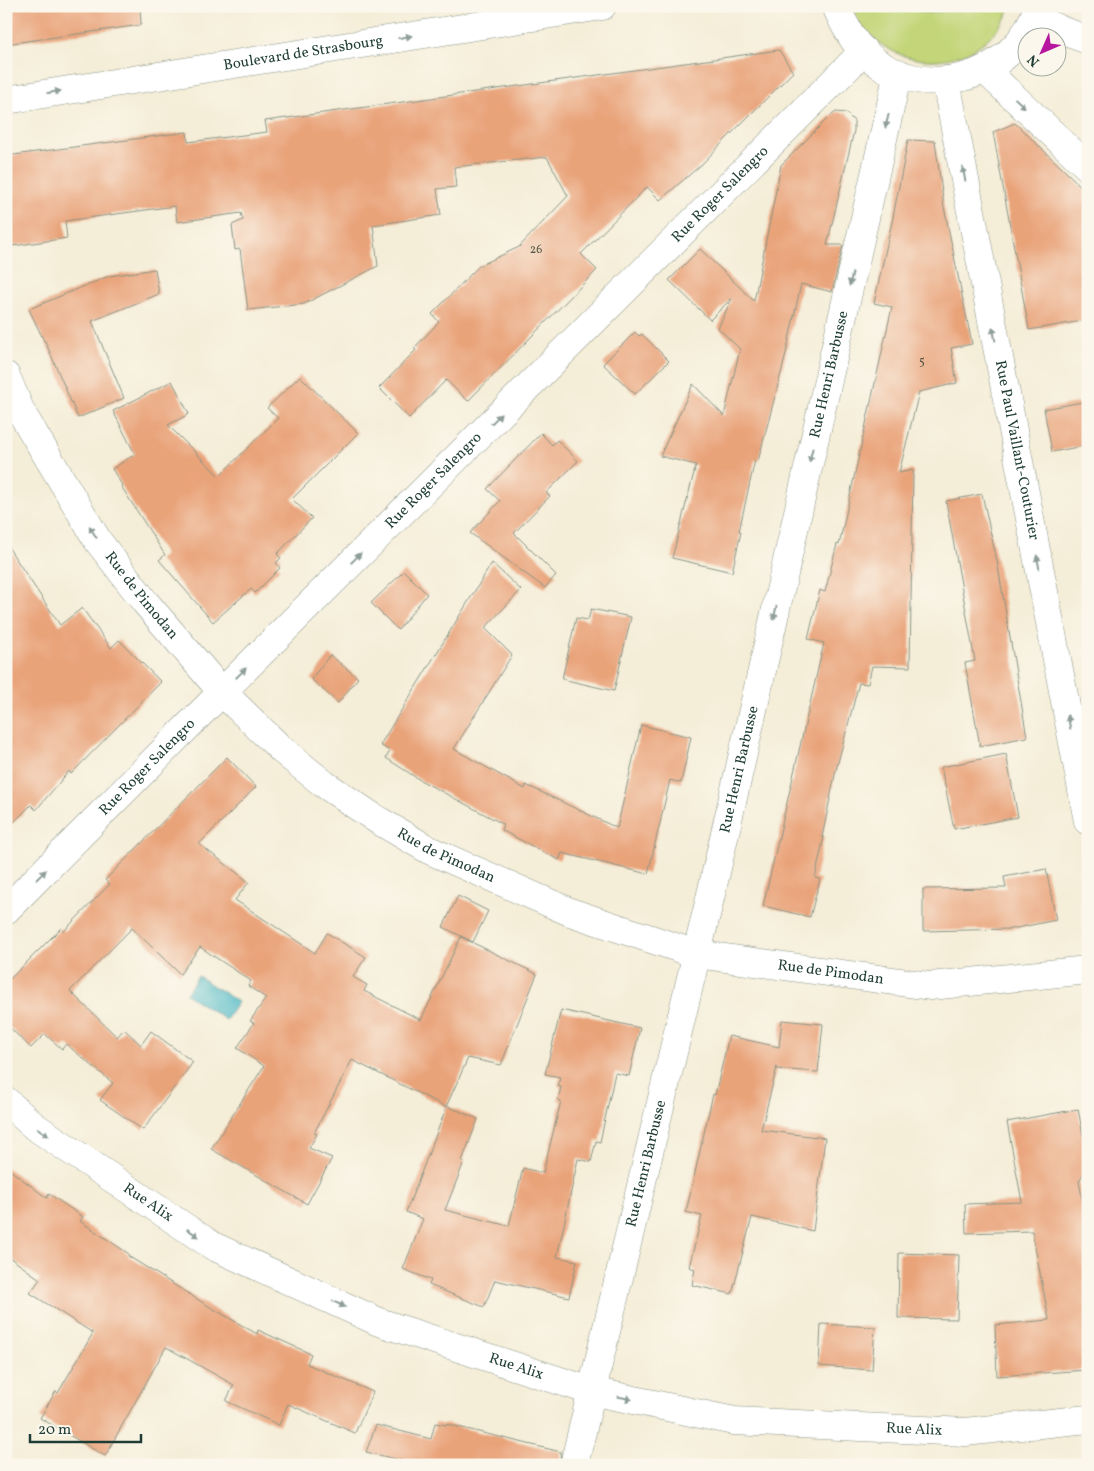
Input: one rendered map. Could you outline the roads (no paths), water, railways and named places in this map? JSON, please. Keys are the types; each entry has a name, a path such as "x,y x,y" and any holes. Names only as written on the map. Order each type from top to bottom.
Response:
{"street":[{"name":"Boulevard de Strasbourg","path":"6,100 602,6"},
{"path":"836,6 845,28 864,52 880,64 898,73 921,80 946,81 966,77 985,70 1006,57 1022,39 1037,12 1066,32 1088,40"},
{"name":"Rue Roger Salengro","path":"6,910 864,52"},
{"path":"985,70 1088,167"},
{"name":"Rue Henri Barbusse","path":"574,1465 696,954 898,73"},
{"name":"Rue Paul Vaillant-Couturier","path":"946,81 1088,821"},
{"name":"Rue de Pimodan","path":"6,376 21,412 98,541 145,602 222,692 282,750 324,784 376,819 429,850 570,912 696,954 930,986 1088,970"},
{"name":"Rue Alix","path":"6,1101 34,1126 213,1246 379,1322 591,1391 734,1421 965,1432 1088,1419"}],"water":[{"path":"198,976 238,1002 226,1020 186,994"}]}
